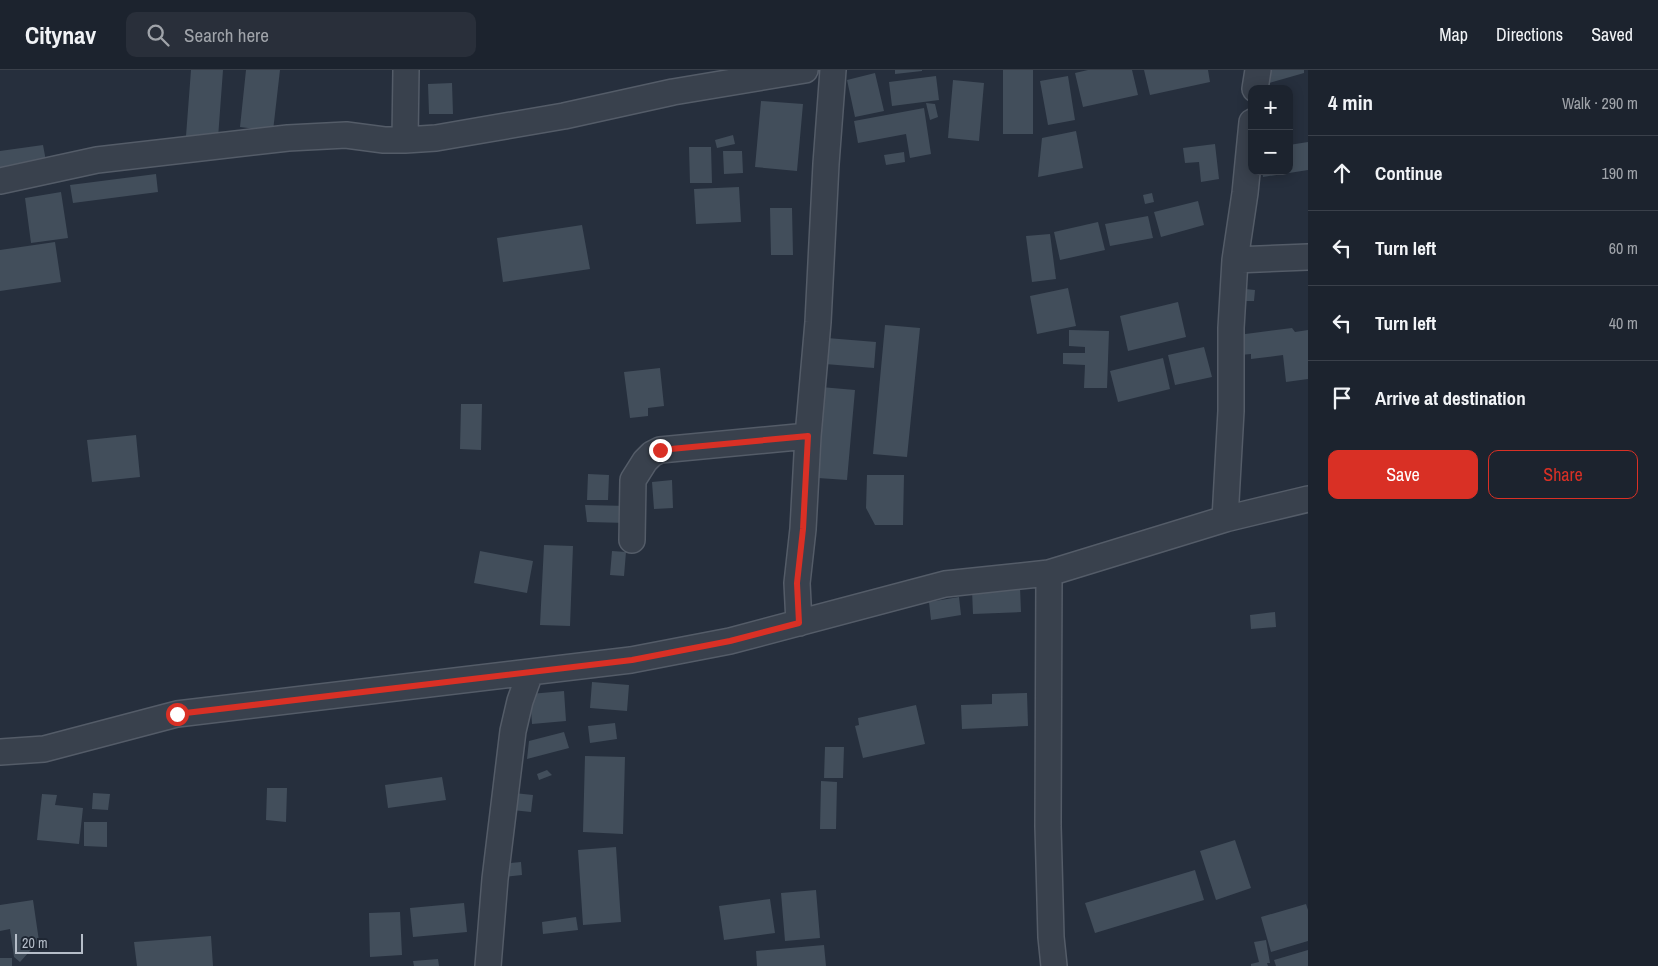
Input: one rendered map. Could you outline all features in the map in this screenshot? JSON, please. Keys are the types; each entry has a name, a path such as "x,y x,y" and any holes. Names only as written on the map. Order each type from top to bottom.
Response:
{"street":[{"path":"405,140 406,70"},
{"path":"0,181 97,160 288,138 346,135 384,140 436,138 564,116 673,92 805,70"},
{"path":"799,623 797,583 803,529 808,436 818,322 825,174 833,70"},
{"path":"1256,85 1258,70"},
{"path":"1225,519 1231,411 1231,328 1235,260 1245,193 1251,130"},
{"path":"1235,260 1308,257"},
{"path":"632,540 633,480 652,454 660,450 808,436"},
{"path":"0,752 44,749 177,714 386,688 530,673 640,658 730,641 945,584 1049,573 1225,519 1308,499"},
{"path":"1049,573 1048,826 1051,937 1054,966"},
{"path":"488,966 495,879 514,731 520,701 530,673"}],"building":[{"path":"191,70 223,70 218,138 186,136"},
{"path":"246,70 280,70 273,131 240,127"},
{"path":"895,70 922,70 922,71 895,74"},
{"path":"1003,70 1033,70 1033,134 1003,134"},
{"path":"1088,70 1132,70 1138,95 1083,107 1075,73"},
{"path":"1144,70 1208,70 1210,82 1150,95"},
{"path":"1266,70 1304,70 1304,73 1269,83"},
{"path":"875,73 884,111 855,117 847,80"},
{"path":"936,76 939,100 892,106 889,82"},
{"path":"1068,76 1075,120 1048,125 1040,81"},
{"path":"953,80 984,83 979,141 948,138"},
{"path":"452,83 453,114 429,114 428,84"},
{"path":"761,101 803,104 797,171 755,167"},
{"path":"926,103 935,104 938,117 930,120"},
{"path":"924,108 931,154 910,158 906,134 858,143 854,121"},
{"path":"1076,131 1083,168 1038,177 1042,138"},
{"path":"733,135 735,144 717,148 715,140"},
{"path":"1308,142 1308,170 1293,172 1293,144"},
{"path":"1215,144 1219,179 1201,182 1199,162 1185,163 1183,148"},
{"path":"43,145 46,161 0,168 0,151"},
{"path":"689,147 711,147 712,183 690,183"},
{"path":"723,151 742,151 743,173 724,174"},
{"path":"904,152 905,162 886,165 884,155"},
{"path":"156,174 158,192 73,203 70,185"},
{"path":"739,187 741,222 696,224 694,189"},
{"path":"61,192 68,238 31,243 25,198"},
{"path":"1152,193 1154,202 1145,204 1143,195"},
{"path":"1198,201 1204,225 1161,237 1154,212"},
{"path":"770,208 792,208 793,255 771,255"},
{"path":"1148,216 1153,238 1110,246 1105,224"},
{"path":"1098,222 1105,250 1060,260 1054,232"},
{"path":"582,225 590,269 503,282 497,238"},
{"path":"1050,234 1056,279 1032,282 1026,236"},
{"path":"55,242 61,282 0,291 0,250"},
{"path":"1068,288 1076,326 1037,334 1030,296"},
{"path":"1245,289 1255,290 1254,301 1244,301"},
{"path":"1178,302 1186,337 1128,351 1120,316"},
{"path":"885,325 920,328 907,457 873,454"},
{"path":"1292,328 1295,332 1308,330 1308,379 1286,382 1283,355 1251,359 1251,354 1240,355 1238,335"},
{"path":"1069,330 1109,331 1107,388 1084,388 1085,365 1063,364 1063,353 1085,353 1085,347 1069,346"},
{"path":"827,338 876,342 874,368 825,364"},
{"path":"1204,347 1212,377 1175,385 1168,355"},
{"path":"1163,358 1170,389 1118,402 1110,371"},
{"path":"660,368 664,406 648,408 648,416 630,418 624,372"},
{"path":"821,387 855,390 847,480 818,478"},
{"path":"461,404 482,404 481,450 460,449"},
{"path":"136,435 140,477 92,482 87,440"},
{"path":"588,474 609,475 608,500 587,500"},
{"path":"867,475 904,475 903,525 875,525 866,508"},
{"path":"672,480 673,508 654,509 652,482"},
{"path":"585,505 628,506 628,523 587,522"},
{"path":"544,545 573,546 570,626 540,625"},
{"path":"480,551 533,561 527,593 474,583"},
{"path":"612,551 626,552 624,576 610,575"},
{"path":"1020,587 1021,612 973,614 972,590"},
{"path":"959,597 961,615 931,620 929,602"},
{"path":"1275,612 1276,627 1251,629 1250,615"},
{"path":"592,682 629,685 627,711 590,708"},
{"path":"564,691 566,721 532,724 530,694"},
{"path":"1027,693 1028,726 962,729 961,705 992,704 992,694"},
{"path":"916,705 925,744 863,758 855,726 859,725 858,718"},
{"path":"615,723 617,739 590,743 588,726"},
{"path":"564,732 569,748 527,759 529,741"},
{"path":"825,747 844,747 843,778 824,778"},
{"path":"585,756 625,757 623,834 583,832"},
{"path":"547,770 552,775 539,780 537,774"},
{"path":"442,777 446,800 388,808 385,785"},
{"path":"821,781 837,782 836,829 820,829"},
{"path":"267,788 287,788 286,822 266,820"},
{"path":"93,793 110,794 108,810 92,809"},
{"path":"514,793 533,795 531,812 512,810"},
{"path":"42,794 57,795 55,805 83,808 79,844 37,840"},
{"path":"84,822 107,822 107,847 84,846"},
{"path":"1235,840 1251,888 1216,900 1200,851"},
{"path":"616,847 621,922 583,925 578,850"},
{"path":"521,862 522,875 503,877 502,864"},
{"path":"1195,870 1204,900 1095,933 1085,903"},
{"path":"816,890 820,938 785,941 781,893"},
{"path":"770,899 775,933 724,940 719,906"},
{"path":"33,900 39,941 20,962 14,957 10,929 0,931 0,905"},
{"path":"464,903 467,932 413,937 410,908"},
{"path":"1306,904 1308,910 1308,941 1271,952 1261,917"},
{"path":"400,912 402,955 370,957 369,913"},
{"path":"576,917 578,930 543,934 542,922"},
{"path":"211,936 213,966 137,966 134,942"},
{"path":"1266,940 1270,963 1267,963 1268,966 1251,966 1251,964 1259,962 1254,942"},
{"path":"824,945 826,966 757,966 756,951"},
{"path":"1308,950 1308,966 1276,966 1274,960"},
{"path":"0,958 12,958 12,966 0,966"},
{"path":"438,959 439,966 414,966 413,961"}],"route":[{"path":"177,714 632,660 730,641 799,623 797,583 803,529 808,436 660,450"}]}
